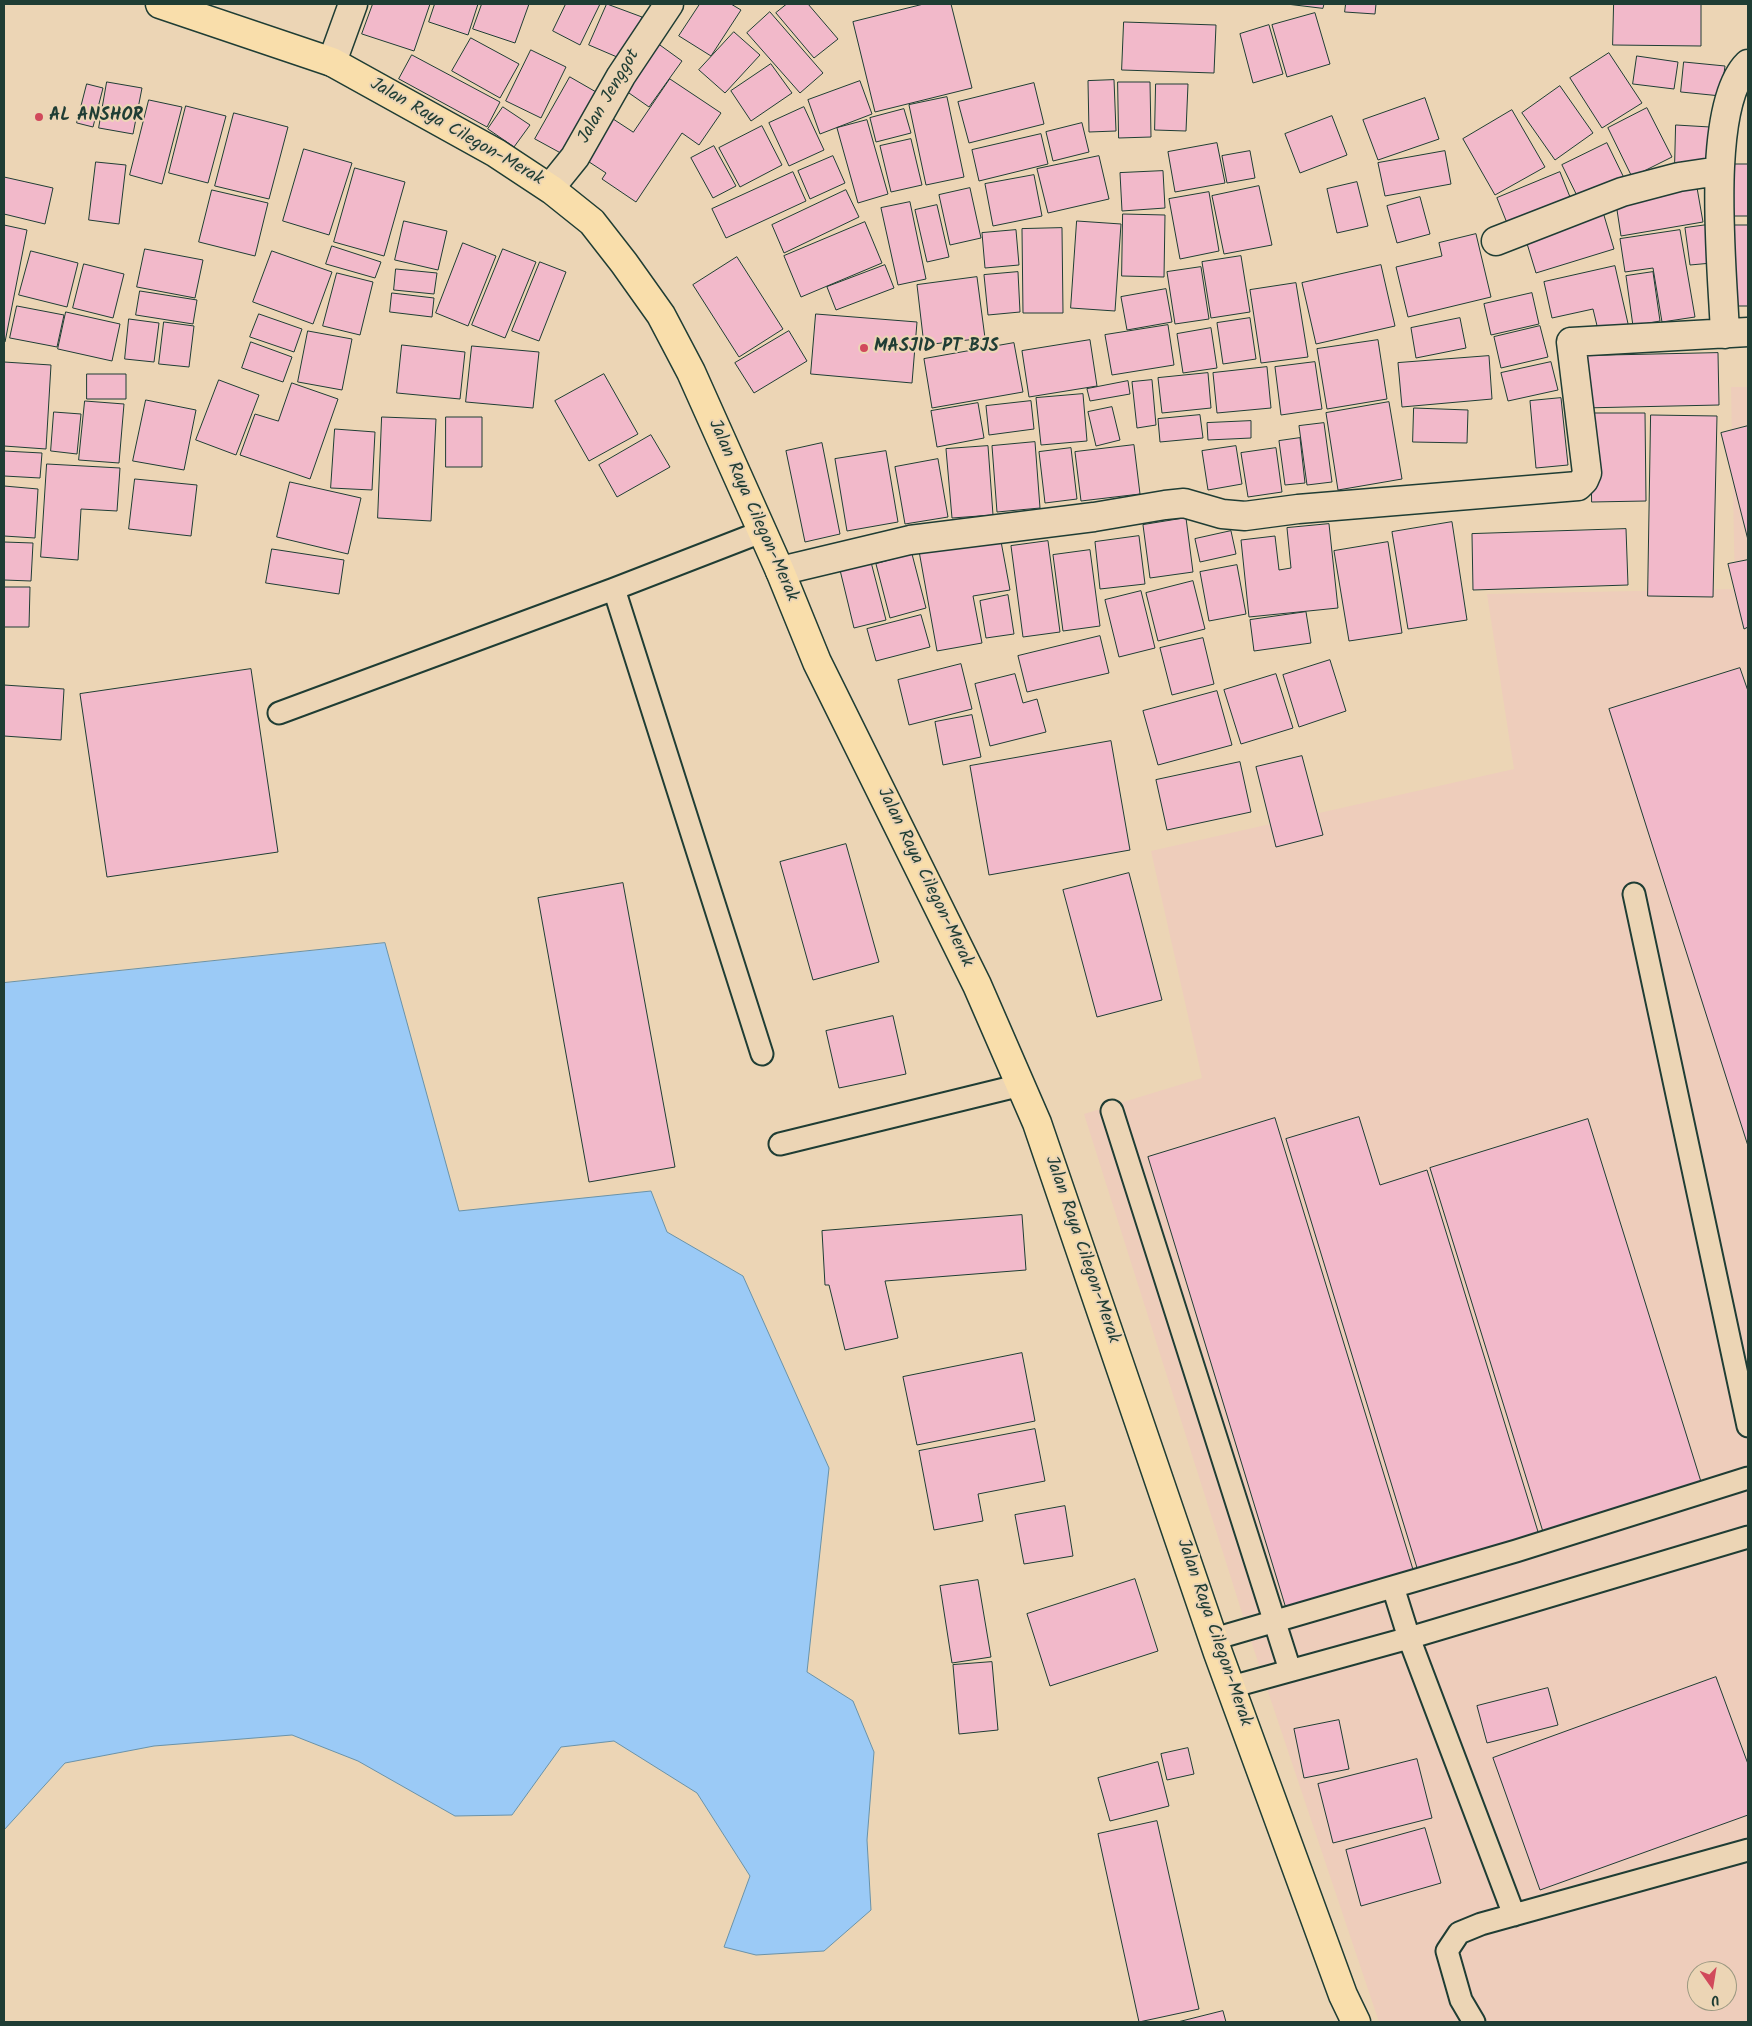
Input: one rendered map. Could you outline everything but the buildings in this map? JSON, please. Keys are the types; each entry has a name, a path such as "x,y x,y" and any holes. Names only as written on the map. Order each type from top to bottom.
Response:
{"highway":[{"name":"Jalan Raya Cilegon-Merak","path":"160,4 332,62 496,153 550,188 592,222 661,315 691,372 780,571 816,662 977,986 1037,1123 1231,1687 1343,1995 1356,2022"}],"street":[{"path":"332,62 353,4"},
{"name":"Jalan Jenggot","path":"550,188 575,158 621,76 669,4"},
{"path":"780,571 910,540 1094,517 1184,503 1222,514 1244,516 1298,509 1578,486 1584,480 1586,473 1571,342 1737,333 1719,171 1730,99 1748,59"},
{"path":"1496,241 1622,192 1679,177 1719,171"}],"lane":[{"path":"279,712 614,589 761,532"},
{"path":"614,589 762,1054"},
{"path":"1634,894 1748,1426"},
{"path":"780,1144 1021,1085"},
{"path":"1112,1111 1290,1670"},
{"path":"1214,1639 1393,1587 1748,1478"},
{"path":"1231,1687 1409,1638 1748,1538"},
{"path":"1393,1587 1409,1638 1514,1915"},
{"path":"1474,2022 1461,2000 1447,1952 1459,1933 1481,1924 1748,1850"}],"shaded area":[{"path":"1731,387 1748,387 1748,2022 1379,2022 1250,1638 1084,1114 1202,1078 1151,851 1514,769 1487,594 1735,589"}],"water":[{"path":"385,943 459,1211 651,1191 667,1232 743,1276 829,1468 807,1672 853,1701 874,1752 867,1840 871,1910 824,1951 756,1955 724,1947 750,1876 697,1793 614,1741 561,1747 512,1815 455,1816 358,1761 292,1735 154,1746 65,1763 4,1830 4,983"}],"place":[{"name":"AL ANSHOR","path":"39,117"},
{"name":"MASJID PT BJS","path":"864,348"}]}
